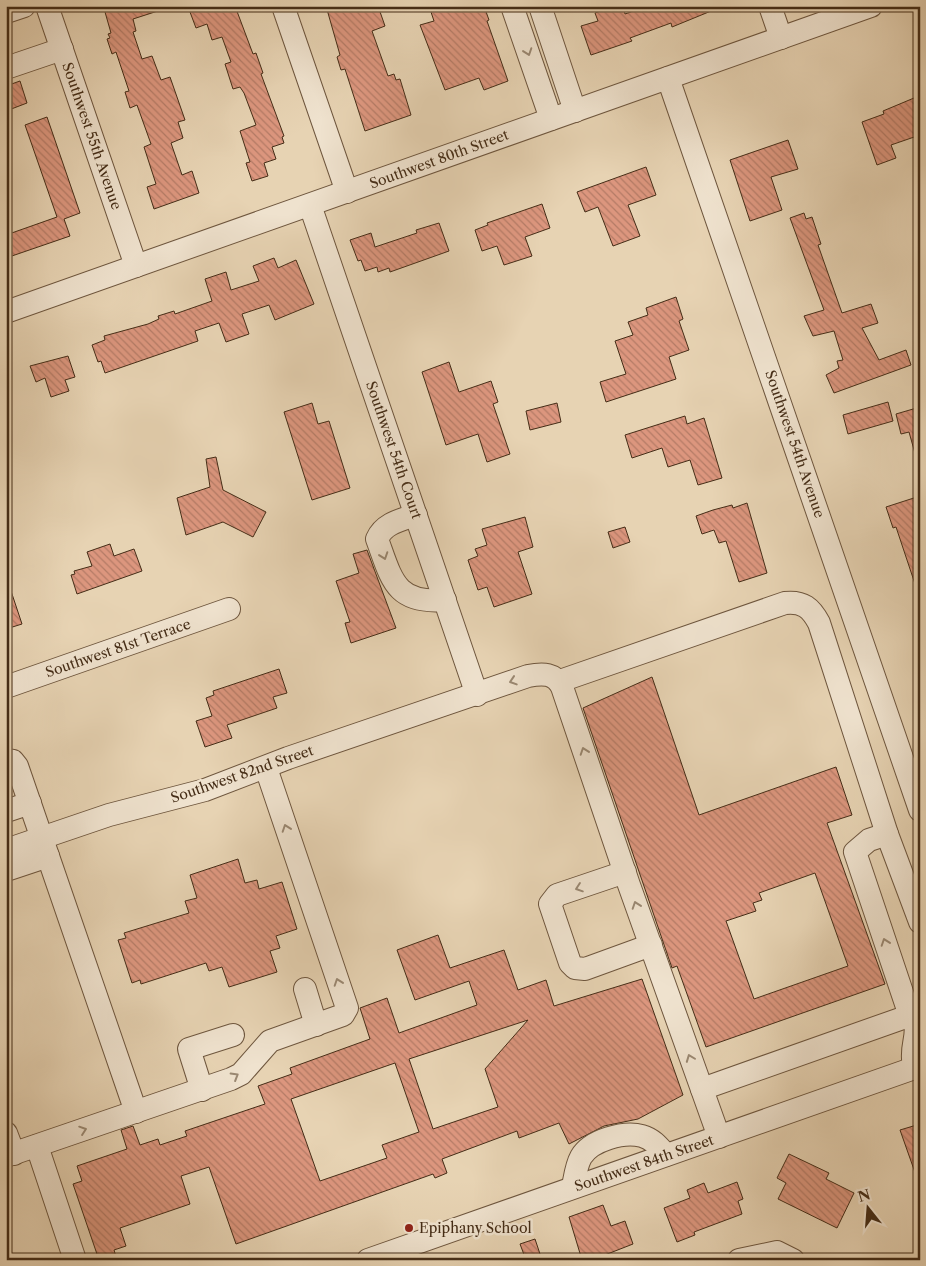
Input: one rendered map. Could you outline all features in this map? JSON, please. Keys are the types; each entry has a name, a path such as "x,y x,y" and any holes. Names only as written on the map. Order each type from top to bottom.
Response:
{"street":[{"path":"6,12 24,6"},
{"name":"Southwest 55th Avenue","path":"48,6 136,266"},
{"path":"284,6 347,192"},
{"path":"512,6 551,119"},
{"path":"540,6 575,111"},
{"path":"770,6 781,38"},
{"name":"Southwest 80th Street","path":"6,312 870,6"},
{"path":"6,68 62,49"},
{"name":"Southwest 54th Avenue","path":"668,78 920,810"},
{"name":"Southwest 54th Court","path":"310,205 477,694"},
{"path":"416,515 388,524 381,530 378,539 391,577 398,588 416,600 446,600"},
{"path":"719,1137 650,945 560,681 785,603 803,604 810,609 818,623 887,834 920,922"},
{"name":"Southwest 81st Terrace","path":"6,687 229,609"},
{"name":"Southwest 82nd Street","path":"6,850 45,847 109,816 205,790 288,758 538,674 550,675 560,681"},
{"path":"6,760 13,761 17,766 136,1112"},
{"path":"9,1148 36,1146 202,1090 241,1074 270,1041 343,1015 347,1008 266,768"},
{"path":"6,811 30,803"},
{"path":"887,834 869,840 859,846 855,852 906,1004 916,1014 918,1031 912,1050 917,1067"},
{"path":"6,870 45,847"},
{"path":"625,872 557,895 552,899 550,904 570,963 574,968 585,969 650,945"},
{"path":"305,989 316,1025"},
{"path":"702,1089 916,1014"},
{"path":"202,1090 189,1049 233,1035"},
{"name":"Southwest 84th Street","path":"368,1260 917,1067"},
{"path":"573,1187 581,1157 588,1149 605,1140 623,1135 642,1136 656,1143 666,1155"},
{"path":"36,1146 75,1260"},
{"path":"739,1260 785,1256"}],"building":[{"path":"123,6 164,6 164,9 133,19 136,31 133,32 142,59 152,56 161,80 170,77 185,120 178,122 183,138 171,143 182,175 192,171 199,193 154,209 147,187 156,184 144,147 151,144 137,105 130,108 125,92 129,91 116,52 112,54 107,39 110,38 108,34 111,33 105,12"},
{"path":"207,6 235,6 253,54 256,53 263,73 261,74 284,136 282,137 284,143 272,147 276,159 264,163 268,176 252,181 246,163 250,162 240,131 256,125 244,93 240,87 233,89 225,64 231,62 222,37 212,40 207,24 196,28 190,12"},
{"path":"326,6 378,6 385,26 372,31 388,76 394,74 396,80 400,79 411,115 365,131 345,69 341,70 337,57 340,55"},
{"path":"429,6 462,6 464,11 484,6 489,20 487,21 508,81 484,90 479,78 445,90 420,25 434,21"},
{"path":"613,6 623,6 625,14 647,6 716,6 716,9 672,27 671,23 630,38 632,41 591,55 581,26 598,21 595,13"},
{"path":"20,81 27,103 6,111 6,86"},
{"path":"914,98 920,116 920,135 891,145 896,158 877,165 862,122 884,114 883,111"},
{"path":"47,117 80,213 64,219 70,236 6,258 6,235 57,217 25,125"},
{"path":"788,140 798,169 771,177 782,210 750,221 730,160"},
{"path":"646,167 656,195 628,205 640,236 613,246 598,207 585,212 577,192"},
{"path":"542,204 550,228 525,237 532,256 504,265 497,246 482,251 475,230 488,225 487,223"},
{"path":"804,213 806,219 812,217 821,244 818,245 842,313 871,304 878,323 862,328 879,360 906,350 911,365 834,393 826,375 839,368 837,361 843,360 834,331 813,336 804,316 824,310 790,218"},
{"path":"439,223 449,251 390,272 389,268 378,272 377,267 365,271 361,260 358,261 350,240 371,233 375,247 417,233 416,230"},
{"path":"274,258 278,268 296,260 314,304 275,320 269,305 242,314 249,334 226,342 219,323 195,331 198,341 105,373 101,361 98,362 92,345 105,340 104,336 148,324 159,319 158,316 174,311 175,314 212,301 205,279 226,272 231,290 259,281 253,266"},
{"path":"676,297 683,319 679,321 689,350 669,357 676,379 606,402 600,382 626,374 615,341 633,335 628,322 648,315 646,308"},
{"path":"68,356 75,377 65,380 69,391 51,397 45,378 36,382 30,366"},
{"path":"449,362 459,392 491,381 498,402 493,404 510,454 487,462 478,434 446,445 422,372"},
{"path":"888,402 893,421 848,434 843,415"},
{"path":"312,403 318,424 329,421 350,488 312,500 284,412"},
{"path":"557,403 561,422 530,430 526,411"},
{"path":"920,407 920,456 916,457 909,432 901,434 896,414"},
{"path":"685,416 687,424 704,418 722,478 698,485 690,460 668,467 662,448 632,458 625,435"},
{"path":"216,457 223,490 266,512 253,537 223,522 186,535 177,498 210,487 206,459"},
{"path":"920,496 920,590 917,590 896,527 893,528 886,507"},
{"path":"747,503 767,573 739,582 726,541 719,543 714,530 702,534 696,516 732,505 733,508"},
{"path":"525,517 533,547 518,552 532,594 494,607 487,587 478,590 468,560 478,556 475,549 487,545 482,529"},
{"path":"625,527 630,542 613,548 608,532"},
{"path":"110,544 114,556 134,549 142,571 77,594 71,575 75,574 74,571 92,566 87,552"},
{"path":"367,550 396,628 351,643 345,623 350,622 336,581 359,573 353,554"},
{"path":"6,585 9,585 22,624 6,629"},
{"path":"279,669 287,693 273,697 277,708 227,725 232,738 205,747 196,721 212,716 206,698 214,695 213,691"},
{"path":"652,677 699,815 836,767 852,815 827,823 885,984 706,1047 677,966 672,968 583,708","holes":["815,873 848,966 754,999 726,921 756,911 753,903 762,900 759,893"]},
{"path":"238,859 245,883 257,880 259,889 282,882 297,929 276,936 280,948 270,951 277,972 229,987 222,967 209,971 206,963 141,984 140,980 132,983 118,940 126,938 124,933 189,913 185,901 197,898 190,875"},
{"path":"438,935 450,968 504,950 518,990 546,980 554,1006 642,979 683,1095 638,1119 604,1126 569,1144 559,1123 519,1138 517,1131 442,1159 447,1173 435,1178 433,1174 236,1244 209,1167 181,1176 190,1204 120,1228 126,1246 114,1250 117,1260 99,1260 73,1184 82,1181 77,1166 127,1149 121,1130 133,1126 140,1145 158,1139 160,1145 187,1136 185,1131 265,1104 258,1086 292,1074 290,1068 370,1039 360,1008 387,998 399,1033 477,1005 469,981 415,1000 397,950","holes":["528,1020 485,1069 498,1107 433,1129 409,1059","395,1063 419,1132 382,1145 387,1158 320,1181 291,1099"]},
{"path":"920,1124 920,1181 918,1181 900,1130"},
{"path":"789,1154 829,1173 826,1179 854,1193 837,1228 778,1199 786,1183 777,1178"},
{"path":"737,1182 743,1199 738,1201 742,1214 694,1232 695,1235 677,1242 664,1208 690,1198 687,1190 704,1183 708,1193"},
{"path":"603,1205 611,1226 625,1221 633,1244 592,1260 582,1260 569,1217"},
{"path":"535,1239 542,1260 526,1260 520,1244"}],"place":[{"name":"Epiphany School","path":"409,1228"}]}
